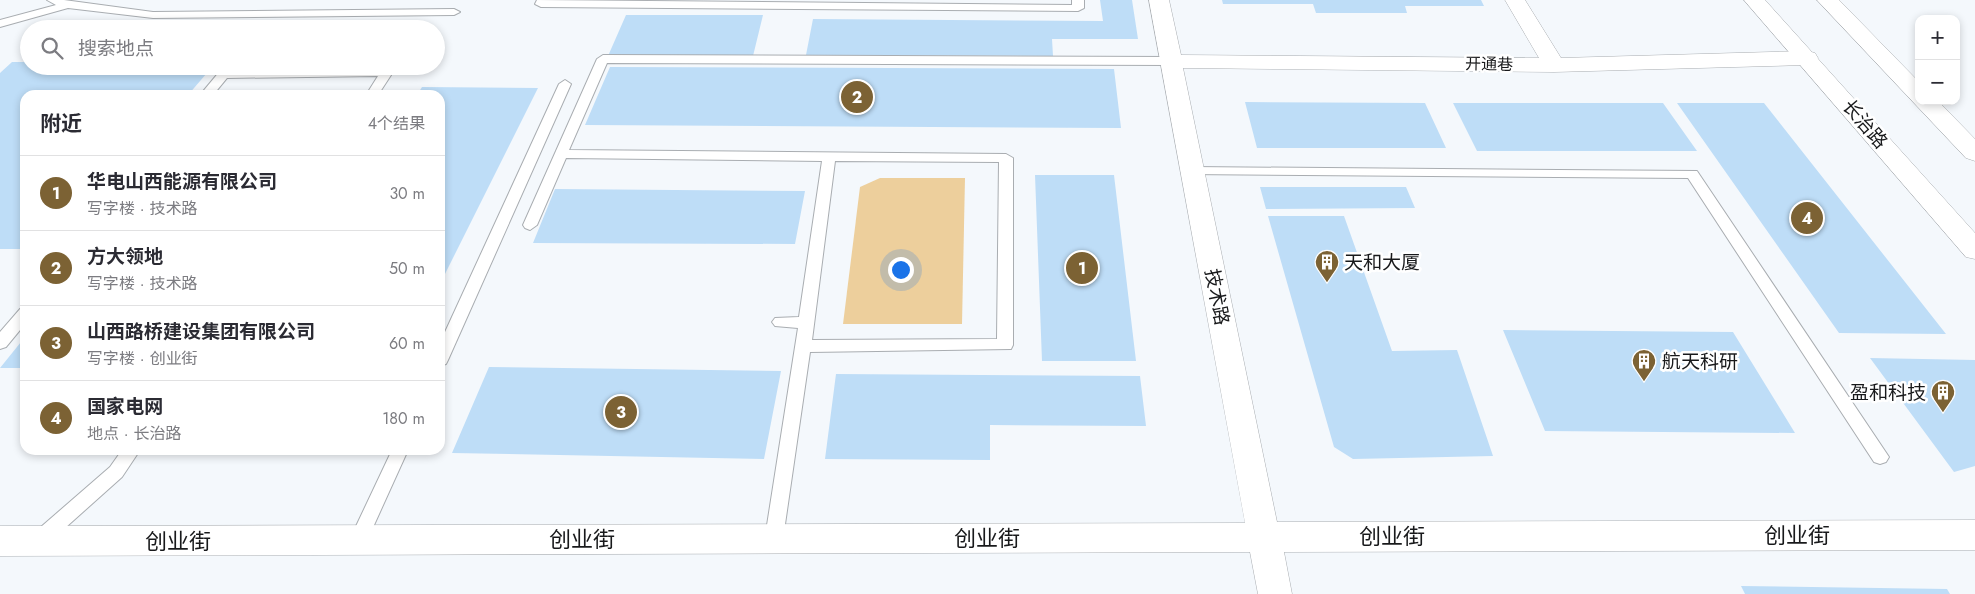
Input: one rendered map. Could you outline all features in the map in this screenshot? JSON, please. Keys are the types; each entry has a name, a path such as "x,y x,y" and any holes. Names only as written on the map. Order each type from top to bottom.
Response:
{"street":[{"name":"技术路","path":"1159,0 1275,594"},
{"path":"1515,0 1554,65"},
{"name":"长治路","path":"1754,0 1975,250"},
{"path":"1827,0 1915,91"},
{"name":"开通巷","path":"1171,61 1375,58 1554,65 1807,58"},
{"path":"1929,105 1975,153"},
{"name":"创业街","path":"0,541 1975,535"}],"lane":[{"path":"53,0 68,5 153,15 454,12"},
{"path":"543,0 541,4 1078,8 1078,0"},
{"path":"0,24 68,5"},
{"path":"530,224 603,58 1171,61"},
{"path":"210,90 223,75"},
{"path":"375,90 385,75"},
{"path":"445,349 565,84"},
{"path":"561,154 1006,158 1006,345 803,346"},
{"path":"774,538 829,156"},
{"path":"1192,171 1692,174 1880,457"},
{"path":"0,343 20,319"},
{"path":"780,322 806,323"},
{"path":"37,541 116,472 128,455"},
{"path":"359,540 398,455"}],"shaded area":[{"path":"880,178 965,178 962,324 843,324 860,187"}],"building":[{"path":"1100,0 1132,0 1138,39 1052,39 1053,56 806,55 813,19 1103,21"},
{"path":"1222,0 1481,0 1484,6 1405,6 1407,13 1316,13 1313,4 1223,4"},
{"path":"626,15 763,15 753,56 608,56"},
{"path":"12,62 20,62 20,75 205,75 192,90 20,90 20,249 0,249 0,73"},
{"path":"610,67 1114,69 1121,128 585,125"},
{"path":"422,87 538,88 445,274 445,90 420,90"},
{"path":"1245,102 1425,103 1446,148 1257,148"},
{"path":"1453,103 1663,103 1697,151 1477,151"},
{"path":"1677,103 1764,103 1946,334 1839,333"},
{"path":"1035,175 1114,175 1136,361 1042,361"},
{"path":"1260,187 1406,187 1415,208 1266,209"},
{"path":"555,189 805,191 795,244 533,243"},
{"name":"天和大厦","path":"1268,216 1344,216 1392,351 1457,350 1493,456 1353,459 1334,447"},
{"name":"航天科研","path":"1503,330 1733,332 1795,433 1545,431"},
{"path":"20,343 20,368 0,368"},
{"name":"盈和科技","path":"1870,358 1975,360 1975,466 1954,472"},
{"path":"489,367 781,371 764,459 452,453"},
{"path":"836,374 1140,376 1146,426 990,425 990,460 825,459"},
{"path":"1741,586 1947,589 1950,594 1745,594"}],"place":[{"name":"方大领地","path":"857,97"},
{"name":"国家电网","path":"1807,218"},
{"name":"华电山西能源有限公司","path":"1082,268"},
{"name":"天和大厦","path":"1327,283"},
{"name":"航天科研","path":"1644,382"},
{"name":"山西路桥建设集团有限公司","path":"621,412"},
{"name":"盈和科技","path":"1943,413"}]}
